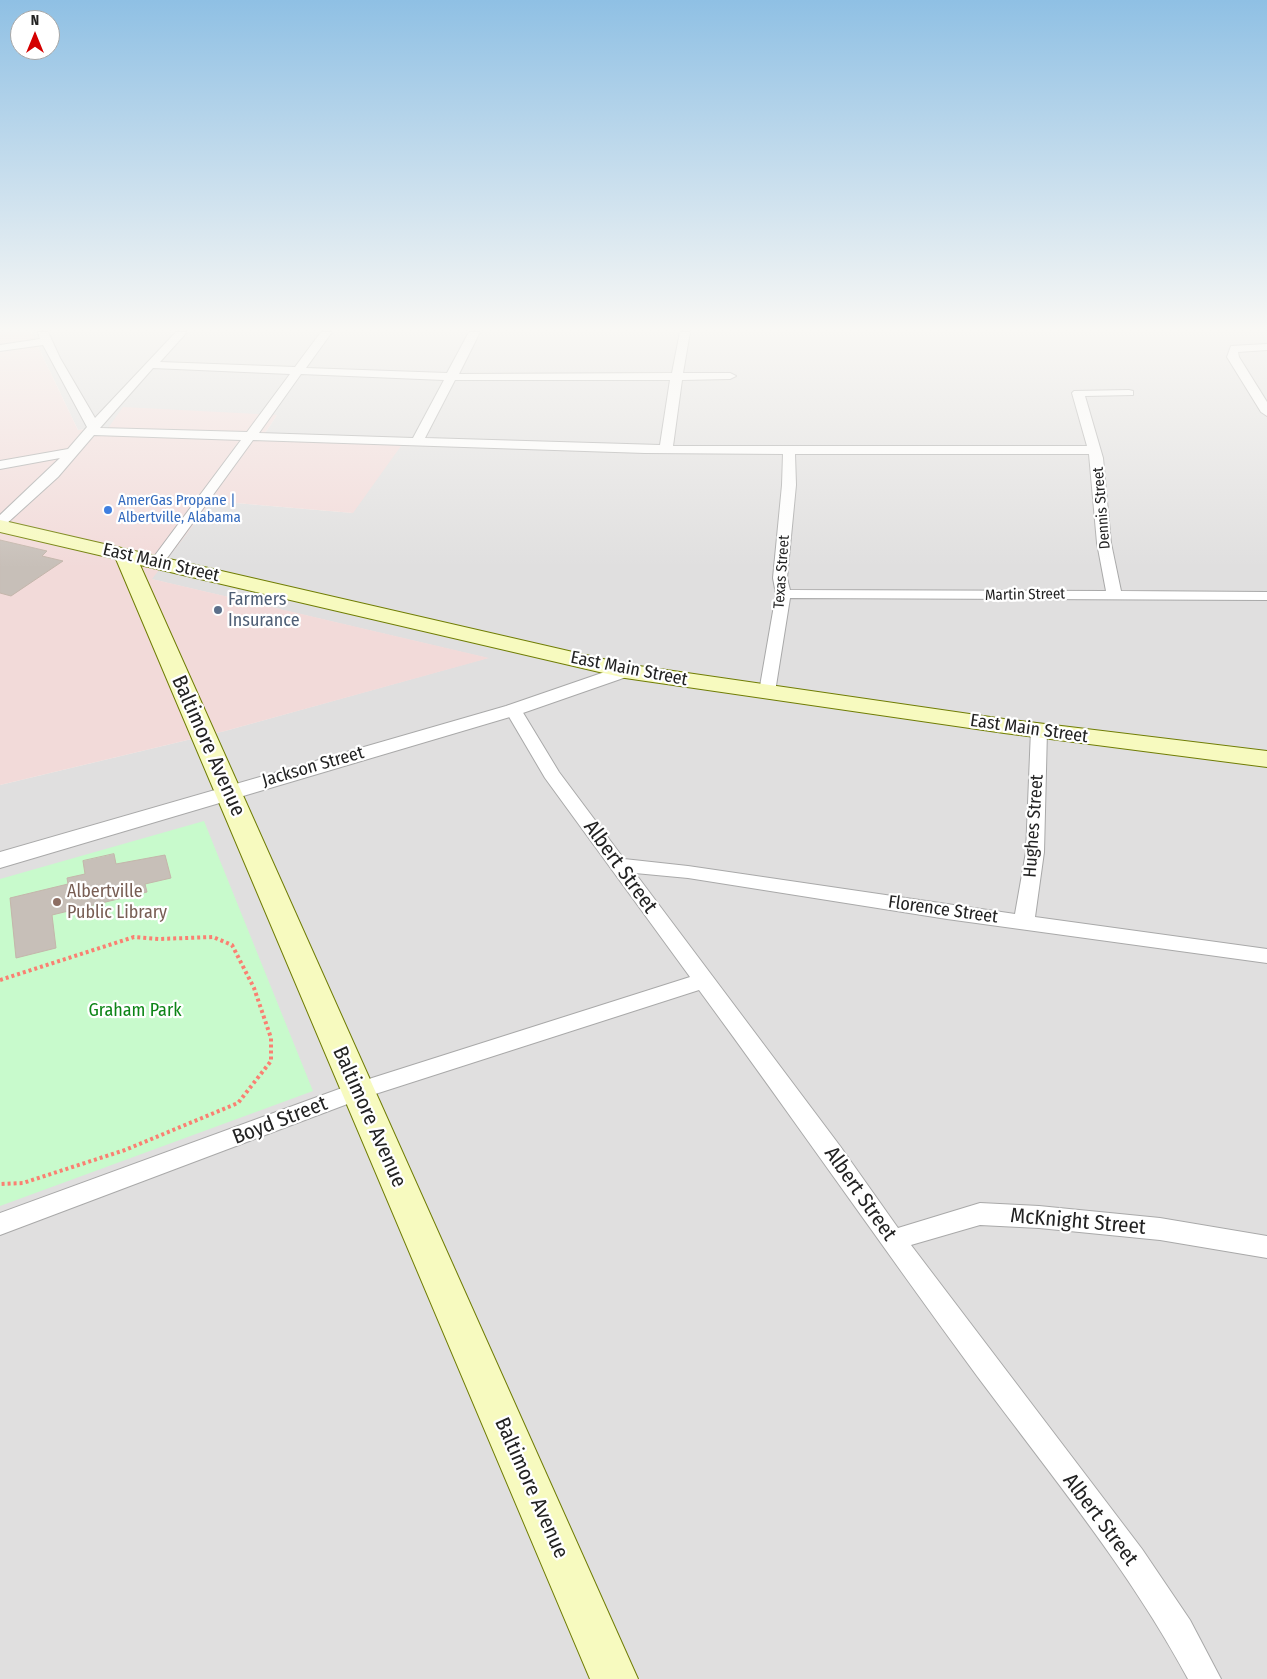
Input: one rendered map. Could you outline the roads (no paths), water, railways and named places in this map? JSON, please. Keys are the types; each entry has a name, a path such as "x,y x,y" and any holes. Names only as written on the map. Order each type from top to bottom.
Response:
{"main road":[{"name":"East Main Street","path":"0,524 125,555 625,671 1039,730 1267,760"},
{"name":"Baltimore Avenue","path":"125,555 614,1679"}],"street":[{"path":"81,410 91,429"},
{"path":"0,524 36,492 109,410"},
{"path":"157,562 269,410"},
{"path":"417,442 433,410"},
{"path":"666,449 672,410"},
{"name":"Dennis Street","path":"1083,410 1095,450 1104,543 1114,595"},
{"path":"91,429 417,442 666,449 788,451 1095,450"},
{"name":"Texas Street","path":"767,692 783,594 780,578 788,485 788,451"},
{"path":"0,465 73,452"},
{"name":"Martin Street","path":"783,594 1267,596"},
{"name":"Jackson Street","path":"0,860 513,710 625,671"},
{"name":"Albert Street","path":"513,710 546,766 832,1153 892,1240 1131,1560 1179,1631 1206,1679"},
{"name":"Hughes Street","path":"1024,922 1035,852 1039,730"},
{"name":"Florence Street","path":"618,865 688,872 1267,956"},
{"name":"Boyd Street","path":"0,1224 199,1152 358,1091 705,980"},
{"name":"McKnight Street","path":"892,1240 980,1214 1039,1217 1160,1229 1267,1247"}],"place":[{"name":"AmerGas Propane | Albertville, Alabama","path":"108,510"},
{"name":"Farmers Insurance","path":"218,610"},
{"name":"Albertville Public Library","path":"57,902"}],"park label":[{"name":"Graham Park","path":"135,1011"}]}
